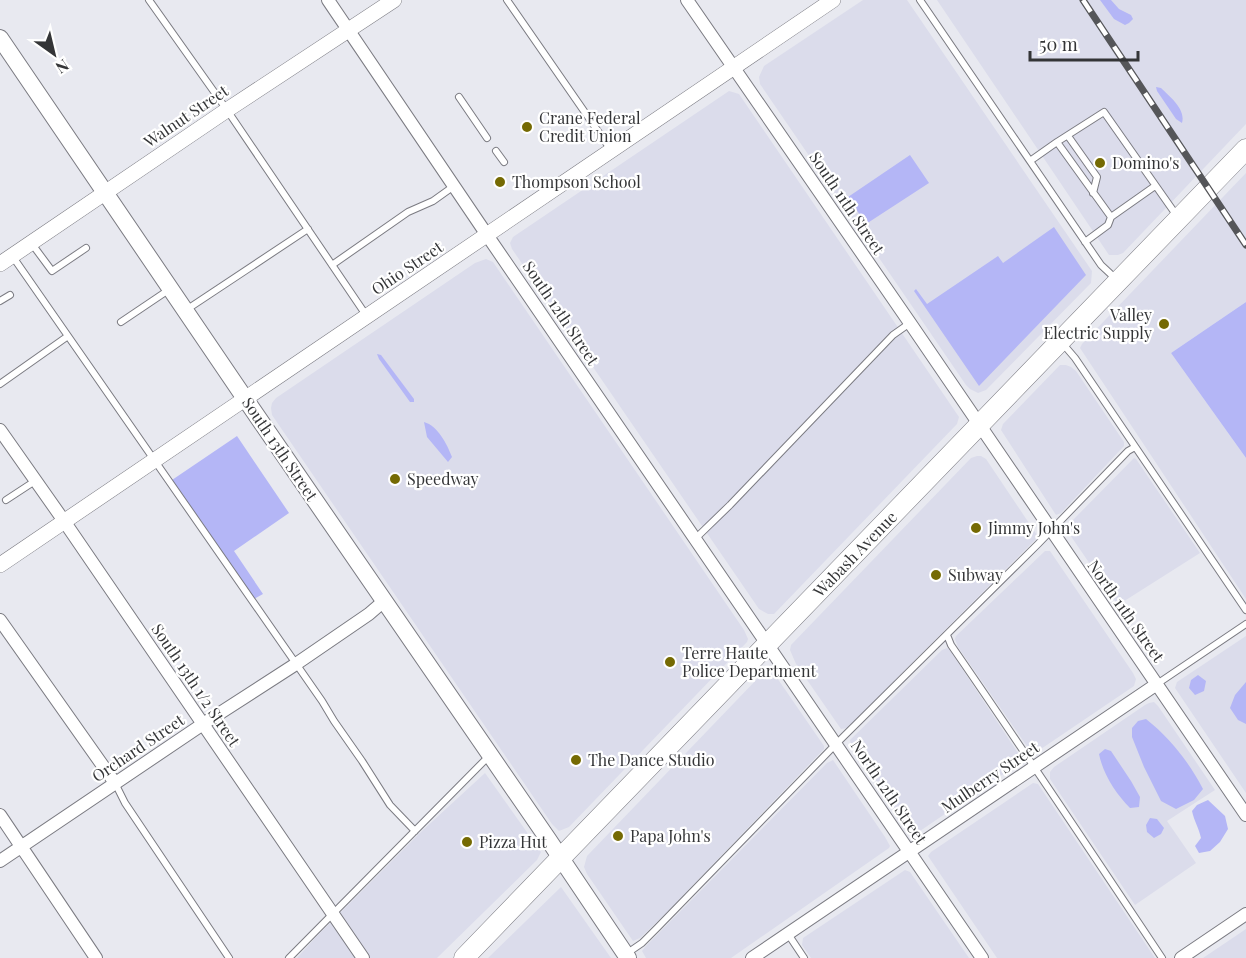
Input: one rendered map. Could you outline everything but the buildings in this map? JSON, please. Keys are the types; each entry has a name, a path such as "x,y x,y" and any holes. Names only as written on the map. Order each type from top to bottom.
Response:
{"main road":[{"name":"South 13th Street","path":"0,38 627,956"},
{"name":"Wabash Avenue","path":"464,958 1246,149"}],"street":[{"name":"South 12th Street","path":"328,0 768,644"},
{"name":"Walnut Street","path":"6,260 394,0"},
{"name":"South 11th Street","path":"687,0 980,425"},
{"name":"Ohio Street","path":"0,565 833,0"},
{"name":"North 11th Street","path":"980,425 1246,815"},
{"name":"South 13th 1/2 Street","path":"0,430 363,958"},
{"name":"Orchard Street","path":"0,861 202,724 296,664 369,614 384,601"},
{"path":"0,620 115,783"},
{"name":"North 12th Street","path":"768,644 982,958"},
{"name":"Mulberry Street","path":"752,958 1156,684"},
{"path":"0,815 96,958"},
{"path":"1181,958 1246,914"}],"lane":[{"path":"149,0 227,110 367,317"},
{"path":"507,0 612,150"},
{"path":"920,0 1101,266 1118,282"},
{"path":"459,97 487,138"},
{"path":"1030,161 1104,112 1179,219"},
{"path":"1068,136 1097,177 1094,193"},
{"path":"1057,142 1111,217"},
{"path":"496,151 504,162"},
{"path":"332,265 408,212 433,201 455,186"},
{"path":"1085,242 1108,225 1111,217 1155,186"},
{"path":"185,310 308,230"},
{"path":"32,243 52,271 86,248"},
{"path":"6,260 68,336 322,701 390,805 415,831"},
{"path":"121,322 170,288"},
{"path":"0,301 10,295"},
{"path":"696,538 894,335 910,323"},
{"path":"0,384 68,336"},
{"path":"1060,342 1076,358 1246,610"},
{"path":"627,956 1128,451 1135,447"},
{"path":"6,500 36,481"},
{"name":"Mulberry Street","path":"1156,684 1246,624"},
{"path":"947,635 951,645 1162,958"},
{"path":"289,958 490,754"},
{"path":"115,783 125,803 228,958"},
{"path":"788,934 804,958"}],"shaded area":[{"path":"863,0 907,0 1092,271 1091,283 986,390 978,393 966,385 760,84 759,77 764,66"},
{"path":"937,0 1246,0 1246,124 1123,253 1109,255"},
{"path":"1100,0 1111,0 1133,19 1125,25 1114,19"},
{"path":"1156,87 1161,88 1179,108 1183,118 1182,123 1176,119"},
{"path":"729,91 739,94 959,417 957,424 774,614 768,614 759,609 510,243 513,237"},
{"path":"910,155 929,183 866,224 848,197"},
{"path":"1246,173 1246,302 1171,353 1246,458 1246,599 1080,348"},
{"path":"1054,227 1086,275 979,386 914,291 916,289 927,304 998,256 1003,263"},
{"path":"486,259 493,262 748,639 569,827 559,831 272,415 271,408 276,398 475,263"},
{"path":"1246,302 1246,458 1171,353"},
{"path":"377,354 381,355 414,402 410,402"},
{"path":"1060,365 1066,365 1076,371 1124,442 1124,446 1061,513 1056,515 1001,430 1003,424"},
{"path":"424,422 434,427 445,441 452,457 448,462 427,437"},
{"path":"237,436 289,513 234,551 263,594 254,599 172,480"},
{"path":"977,456 986,459 1037,538 847,728 841,729 796,664 790,650 791,645 971,458"},
{"path":"1134,458 1200,553 1118,605 1066,529"},
{"path":"1045,551 1050,551 1136,679 1134,686 1035,753 1031,752 958,647 955,639"},
{"path":"1246,636 1246,793 1175,688 1177,682"},
{"path":"947,648 1022,759 1021,762 920,831 914,832 909,829 850,740 942,650"},
{"path":"768,672 775,675 824,749 665,914 640,938 633,941 587,874 584,867 587,856 759,677"},
{"path":"1198,675 1206,681 1204,691 1195,695 1189,688 1191,680"},
{"path":"1246,682 1246,724 1238,720 1230,708 1235,695"},
{"path":"1154,702 1215,790 1167,821 1196,863 1135,905 1050,779 1050,772 1145,705"},
{"path":"1146,719 1178,751 1192,769 1203,789 1194,800 1176,809 1161,801 1132,737 1132,728 1138,721"},
{"path":"1105,749 1111,751 1131,781 1140,797 1139,807 1130,808 1111,783 1099,754"},
{"path":"833,760 885,837 889,848 731,958 646,958 642,951 646,946 827,763"},
{"path":"485,773 541,852 537,860 437,958 297,958 422,831"},
{"path":"1033,783 1038,784 1155,958 997,958 928,856"},
{"path":"1208,800 1225,816 1228,829 1220,842 1210,851 1199,853 1195,846 1201,838 1192,811 1197,805"},
{"path":"1150,818 1157,819 1164,828 1161,834 1154,838 1147,832 1146,825"},
{"path":"905,870 910,872 969,958 811,958 802,945 803,938"},
{"path":"561,887 611,958 488,958"},
{"path":"1246,929 1246,958 1203,958"}],"railway":[{"path":"1083,0 1246,245"}],"place":[{"name":"Crane Federal Credit Union","path":"527,127"},
{"name":"Domino's","path":"1100,163"},
{"name":"Thompson School","path":"500,182"},
{"name":"Valley Electric Supply","path":"1164,324"},
{"name":"Speedway","path":"395,479"},
{"name":"Jimmy John's","path":"976,528"},
{"name":"Subway","path":"936,575"},
{"name":"Terre Haute Police Department","path":"670,662"},
{"name":"The Dance Studio","path":"576,760"},
{"name":"Papa John's","path":"618,836"},
{"name":"Pizza Hut","path":"467,842"}]}
